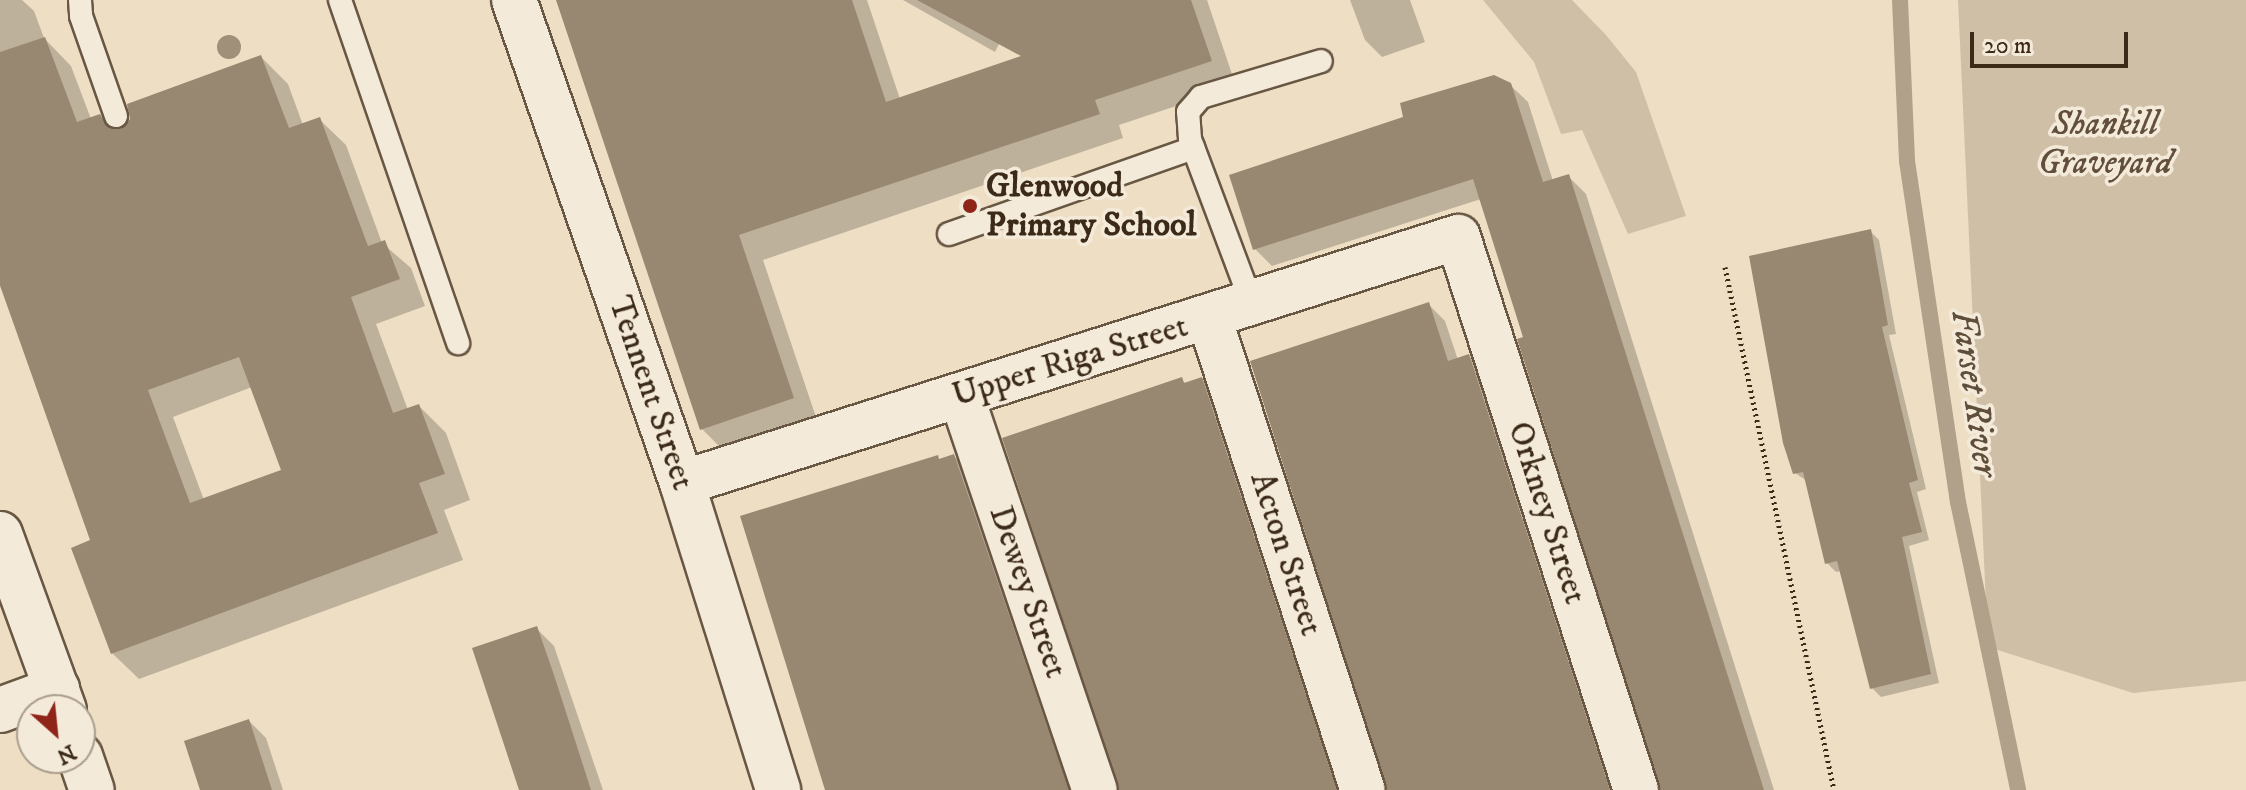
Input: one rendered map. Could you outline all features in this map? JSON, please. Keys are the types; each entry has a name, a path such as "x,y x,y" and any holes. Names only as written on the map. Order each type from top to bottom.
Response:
{"street":[{"name":"Tennent Street","path":"514,0 682,483 778,790"},
{"name":"Upper Riga Street","path":"682,483 1458,237"},
{"name":"Orkney Street","path":"1458,237 1636,790"},
{"name":"Acton Street","path":"1209,317 1363,790"},
{"name":"Dewey Street","path":"961,395 1095,790"},
{"path":"0,534 58,694"}],"lane":[{"path":"80,0 81,16 116,116"},
{"path":"340,0 458,343"},
{"path":"1252,304 1193,148 1188,112 1201,97 1321,61"},
{"path":"949,234 1193,148"}],"path":[{"path":"1725,267 1834,790"}],"green space":[{"path":"1483,0 1572,0 1606,35 1636,72 1686,216 1628,234 1582,130 1561,134 1534,62"},
{"name":"Shankill Graveyard","path":"1958,0 2246,0 2246,681 2133,693 1988,647"}],"building":[{"path":"556,0 852,0 886,102 1021,56 917,0 1191,0 1212,61 1095,100 1100,114 739,235 794,398 700,430"},
{"path":"45,37 77,122 100,114 108,127 121,129 130,119 127,104 261,55 289,128 320,117 368,246 385,240 400,279 351,297 393,413 419,404 445,474 419,483 438,533 111,654 71,548 90,540 0,285 0,52","holes":["239,357 281,470 190,503 148,390"]},
{"path":"1494,75 1511,83 1543,182 1569,174 1764,790 1660,790 1517,339 1523,337 1473,179 1253,250 1229,175 1403,117 1400,103"},
{"path":"1871,229 1888,325 1882,327 1918,480 1909,483 1922,532 1902,537 1931,674 1870,689 1837,561 1825,564 1803,472 1793,474 1783,443 1749,256"},
{"path":"1429,302 1448,361 1469,354 1610,790 1387,790 1250,361"},
{"path":"1182,377 1184,383 1202,377 1337,790 1119,790 1002,438"},
{"path":"954,454 1069,790 825,790 740,516 938,455 939,459"},
{"path":"537,626 591,790 519,790 472,648"},
{"path":"249,719 272,790 200,790 184,741"}],"waterway":[{"name":"Farset River","path":"1900,0 1907,161 1958,502 2018,790"}],"place":[{"name":"Glenwood Primary School","path":"970,206"}]}
